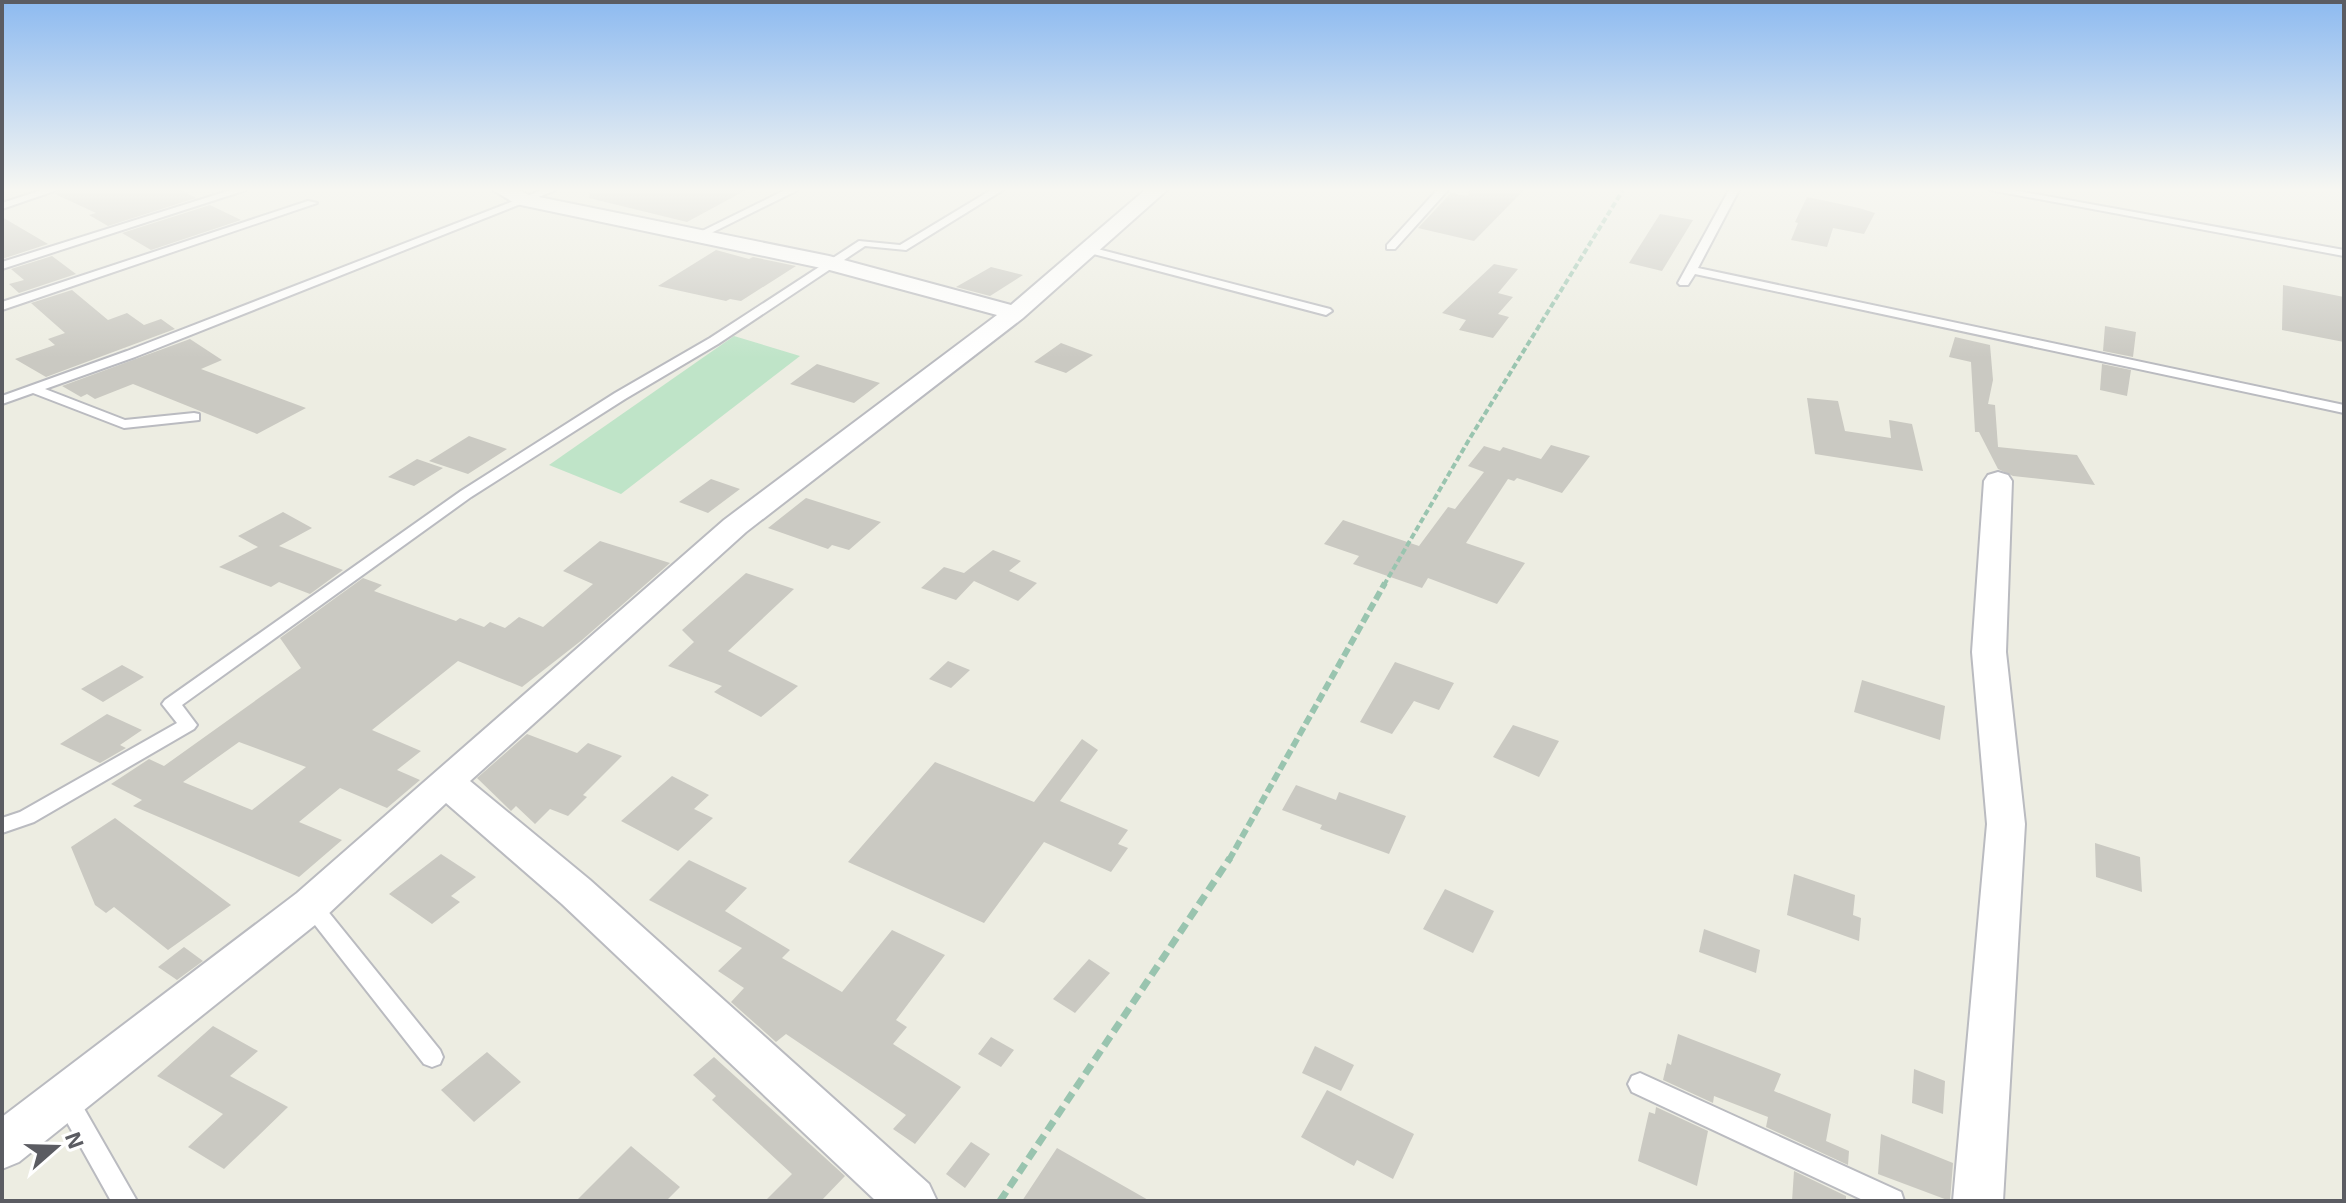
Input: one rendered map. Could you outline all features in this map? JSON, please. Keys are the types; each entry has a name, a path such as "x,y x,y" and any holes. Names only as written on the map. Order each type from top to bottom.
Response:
{"street":[{"path":"747,246 829,263 1015,313"},
{"path":"2,1146 311,905 446,781 735,526 1015,313 1089,246"},
{"path":"1978,1201 2006,824 1989,652 1998,481"},
{"path":"446,781 576,892 912,1201"}],"lane":[{"path":"2,266 64,246"},
{"path":"2,306 182,246"},
{"path":"2,400 131,354 390,246"},
{"path":"2,826 27,817 188,725 171,704 466,494 714,341 858,246"},
{"path":"1684,283 1705,246"},
{"path":"2306,246 2344,253"},
{"path":"1086,249 1326,311"},
{"path":"1693,270 2344,409"},
{"path":"34,389 124,424 194,417"},
{"path":"311,905 432,1057"},
{"path":"1640,1084 1892,1201"},
{"path":"65,1097 125,1201"}],"path":[{"path":"1000,1201 1217,881 1399,560 1589,246"}],"green space":[{"path":"734,336 800,356 621,494 549,465"}],"building":[{"path":"2,246 41,246 2,259"},
{"path":"1640,246 1677,246 1662,271 1629,263"},
{"path":"716,250 796,266 741,301 726,301 658,286"},
{"path":"52,256 76,274 19,293 9,284 24,280 11,269"},
{"path":"1494,264 1518,269 1498,293 1513,297 1498,314 1509,317 1493,338 1459,330 1466,320 1442,313"},
{"path":"991,267 1023,275 990,296 956,287"},
{"path":"2283,285 2344,297 2344,342 2282,330"},
{"path":"72,290 108,320 127,313 144,325 161,319 175,329 46,377 15,359 55,345 48,339 65,333 31,303"},
{"path":"2105,326 2136,332 2133,357 2103,351"},
{"path":"1955,337 1990,345 1993,380 1988,404 1995,405 1998,447 2077,455 2095,485 2013,476 1998,469 1979,432 1975,432 1971,362 1949,357"},
{"path":"190,339 222,360 201,369 306,408 257,434 133,384 95,399 87,394 81,397 62,386"},
{"path":"1061,343 1093,355 1066,373 1034,362"},
{"path":"817,364 880,383 854,403 790,384"},
{"path":"2102,364 2131,370 2127,396 2100,390"},
{"path":"1807,398 1838,401 1845,431 1891,438 1889,420 1912,424 1923,471 1815,454"},
{"path":"469,436 507,449 468,474 429,461"},
{"path":"1551,445 1590,456 1562,493 1517,478 1514,481 1508,479 1466,543 1525,563 1497,604 1428,578 1422,588 1353,564 1359,556 1324,544 1343,520 1419,546 1448,507 1455,509 1484,472 1468,466 1484,446 1500,451 1503,447 1541,459"},
{"path":"417,459 443,468 414,486 388,477"},
{"path":"711,479 740,489 708,513 679,502"},
{"path":"806,498 881,522 849,550 832,545 828,549 768,528"},
{"path":"283,512 312,528 279,546 343,570 310,594 279,582 271,587 219,567 258,547 238,536"},
{"path":"600,541 670,563 582,640 522,687 458,661 372,730 421,751 397,770 420,780 387,808 340,788 299,822 342,840 299,877 133,806 142,800 111,784 149,759 164,766 301,668 280,638 363,578 382,585 374,591 456,621 460,618 484,627 490,622 505,628 519,617 543,627 593,584 563,571","holes":["239,742 306,767 252,810 183,782"]},
{"path":"993,550 1021,561 1009,571 1037,583 1018,601 974,581 956,600 921,588 944,567 964,573"},
{"path":"746,573 794,589 728,651 798,686 761,717 714,692 722,686 668,666 694,642 682,630"},
{"path":"948,661 970,670 951,688 929,679"},
{"path":"1395,662 1454,683 1439,710 1414,701 1392,734 1360,722"},
{"path":"122,665 144,677 103,702 81,689"},
{"path":"1862,680 1945,706 1940,740 1854,712"},
{"path":"107,714 142,730 120,745 126,748 100,763 60,744"},
{"path":"1513,725 1559,741 1539,777 1493,757"},
{"path":"527,734 577,753 588,743 622,756 583,795 587,797 568,816 550,809 535,824 516,806 511,811 477,778"},
{"path":"1082,739 1098,750 1060,801 1128,830 1118,844 1128,848 1111,872 1044,842 984,923 848,862 935,762 1034,802"},
{"path":"672,776 709,795 694,809 713,818 678,851 621,821"},
{"path":"1296,785 1336,800 1339,792 1406,816 1389,854 1320,829 1322,825 1282,810"},
{"path":"115,818 231,905 168,950 114,907 106,913 95,905 71,847"},
{"path":"2095,843 2140,857 2142,892 2096,877"},
{"path":"441,854 476,877 451,896 460,902 432,924 389,894"},
{"path":"689,860 747,888 725,911 790,950 782,958 842,992 892,930 945,955 896,1020 907,1027 893,1044 961,1087 915,1144 893,1129 906,1115 786,1034 776,1042 731,1002 744,988 718,971 742,948 649,900"},
{"path":"1794,874 1855,895 1853,915 1861,918 1859,941 1787,915"},
{"path":"1445,889 1494,911 1473,953 1423,929"},
{"path":"1704,929 1760,950 1756,973 1699,952"},
{"path":"184,947 203,961 177,980 158,967"},
{"path":"1089,959 1110,973 1075,1013 1053,999"},
{"path":"213,1026 258,1051 230,1076 288,1107 224,1169 188,1147 223,1114 157,1076"},
{"path":"1678,1034 1781,1074 1774,1091 1831,1114 1826,1141 1849,1151 1848,1165 1766,1127 1768,1117 1714,1096 1713,1103 1663,1080 1667,1063 1671,1065"},
{"path":"991,1037 1014,1050 1001,1067 978,1054"},
{"path":"1315,1046 1354,1065 1341,1091 1302,1073"},
{"path":"487,1052 521,1082 474,1122 441,1090"},
{"path":"714,1057 845,1176 821,1201 765,1201 792,1174 712,1100 716,1096 693,1075"},
{"path":"1914,1069 1945,1081 1943,1114 1912,1103"},
{"path":"1327,1090 1414,1134 1393,1179 1357,1160 1354,1166 1301,1137"},
{"path":"1656,1107 1708,1131 1697,1186 1638,1161 1649,1112 1655,1114"},
{"path":"1881,1134 1953,1163 1950,1201 1878,1174"},
{"path":"971,1142 990,1154 965,1188 946,1174"},
{"path":"631,1146 680,1187 666,1201 576,1201"},
{"path":"1057,1148 1150,1201 1022,1201"},
{"path":"1794,1171 1846,1196 1846,1201 1792,1201"}]}
